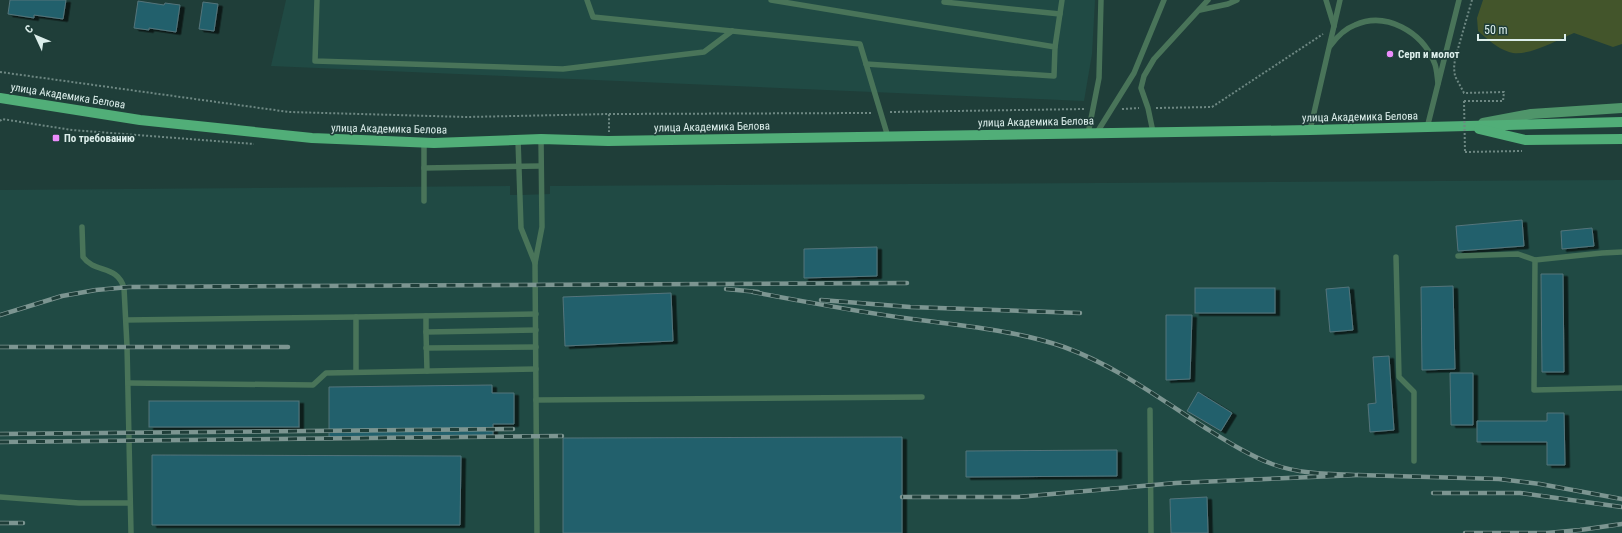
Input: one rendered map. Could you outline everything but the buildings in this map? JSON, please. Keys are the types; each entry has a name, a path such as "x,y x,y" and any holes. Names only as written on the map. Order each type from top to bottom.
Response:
{"main road":[{"name":"улица Академика Белова","path":"0,98 140,120 256,133 319,139 424,143 541,139 608,141 1092,134 1427,128 1622,122"},
{"path":"1468,126 1531,114 1622,108"},
{"path":"1468,126 1525,140 1622,139"}],"lane":[{"path":"317,0 315,61 563,69 704,52 732,31"},
{"path":"587,0 593,17 860,44 888,137"},
{"path":"771,0 1055,47"},
{"path":"866,64 1054,76 1055,47 1062,0"},
{"path":"1092,134 1093,109 1099,78 1101,0"},
{"path":"1092,134 1111,109 1134,73 1164,0"},
{"path":"1152,132 1148,108 1141,88 1144,76 1154,59 1208,0"},
{"path":"1200,10 1228,4 1237,0"},
{"path":"1326,0 1334,27"},
{"path":"1310,130 1340,0"},
{"path":"1427,128 1459,0"},
{"path":"944,2 1060,14"},
{"path":"1330,46 1338,35 1354,25 1372,20 1390,22 1408,30 1424,44 1435,63 1438,83"},
{"path":"537,533 535,264 542,227 541,139"},
{"path":"518,140 521,228 535,264"},
{"path":"424,143 424,201"},
{"path":"424,168 541,166"},
{"path":"82,227 82,252 86,261 90,264 114,272 122,280 124,288 128,384 131,533"},
{"path":"1458,256 1518,254 1535,260 1622,252"},
{"path":"1396,257 1399,377 1414,392 1414,461"},
{"path":"1535,260 1534,390 1622,388"},
{"path":"126,320 536,314"},
{"path":"426,316 427,371"},
{"path":"356,317 356,372"},
{"path":"426,332 536,330"},
{"path":"426,348 536,347"},
{"path":"128,384 313,385 326,373 536,369"},
{"path":"536,400 922,397"},
{"path":"1150,410 1151,533"},
{"path":"0,498 79,503 130,503"}],"path":[{"path":"1472,0 1455,59 1455,76 1464,93 1504,92 1503,101 1464,101 1465,152 1495,152"},
{"path":"1111,109 1212,107 1334,27"},
{"path":"0,72 288,112 467,117 1093,109"},
{"path":"608,141 609,114"}],"shaded area":[{"path":"286,0 1095,0 1092,54 1084,101 271,66"},
{"path":"1622,180 1622,533 0,533 0,190 510,186 510,195 520,195 550,194 550,186"}],"green space":[{"path":"1483,0 1622,0 1622,44 1613,47 1574,33 1551,44 1524,53 1509,52 1496,46 1478,31 1477,18"}],"railway":[{"path":"0,315 62,296 96,290 129,287 907,283"},
{"path":"726,289 758,292"},
{"path":"753,292 872,313 989,329 1045,341 1083,354 1101,363 1228,442 1245,452 1272,464 1303,472 1358,475 1176,483 1018,497 902,497"},
{"path":"821,300 910,307 1080,313"},
{"path":"0,347 288,347"},
{"path":"0,434 513,429"},
{"path":"0,442 562,436"},
{"path":"1358,475 1499,479 1540,484 1622,499"},
{"path":"1433,493 1520,493 1622,507"},
{"path":"0,523 23,523"},
{"path":"1465,533 1547,533 1622,524"}],"place":[{"name":"Серп и молот","path":"1390,54"},
{"name":"По требованию","path":"56,138"}]}
